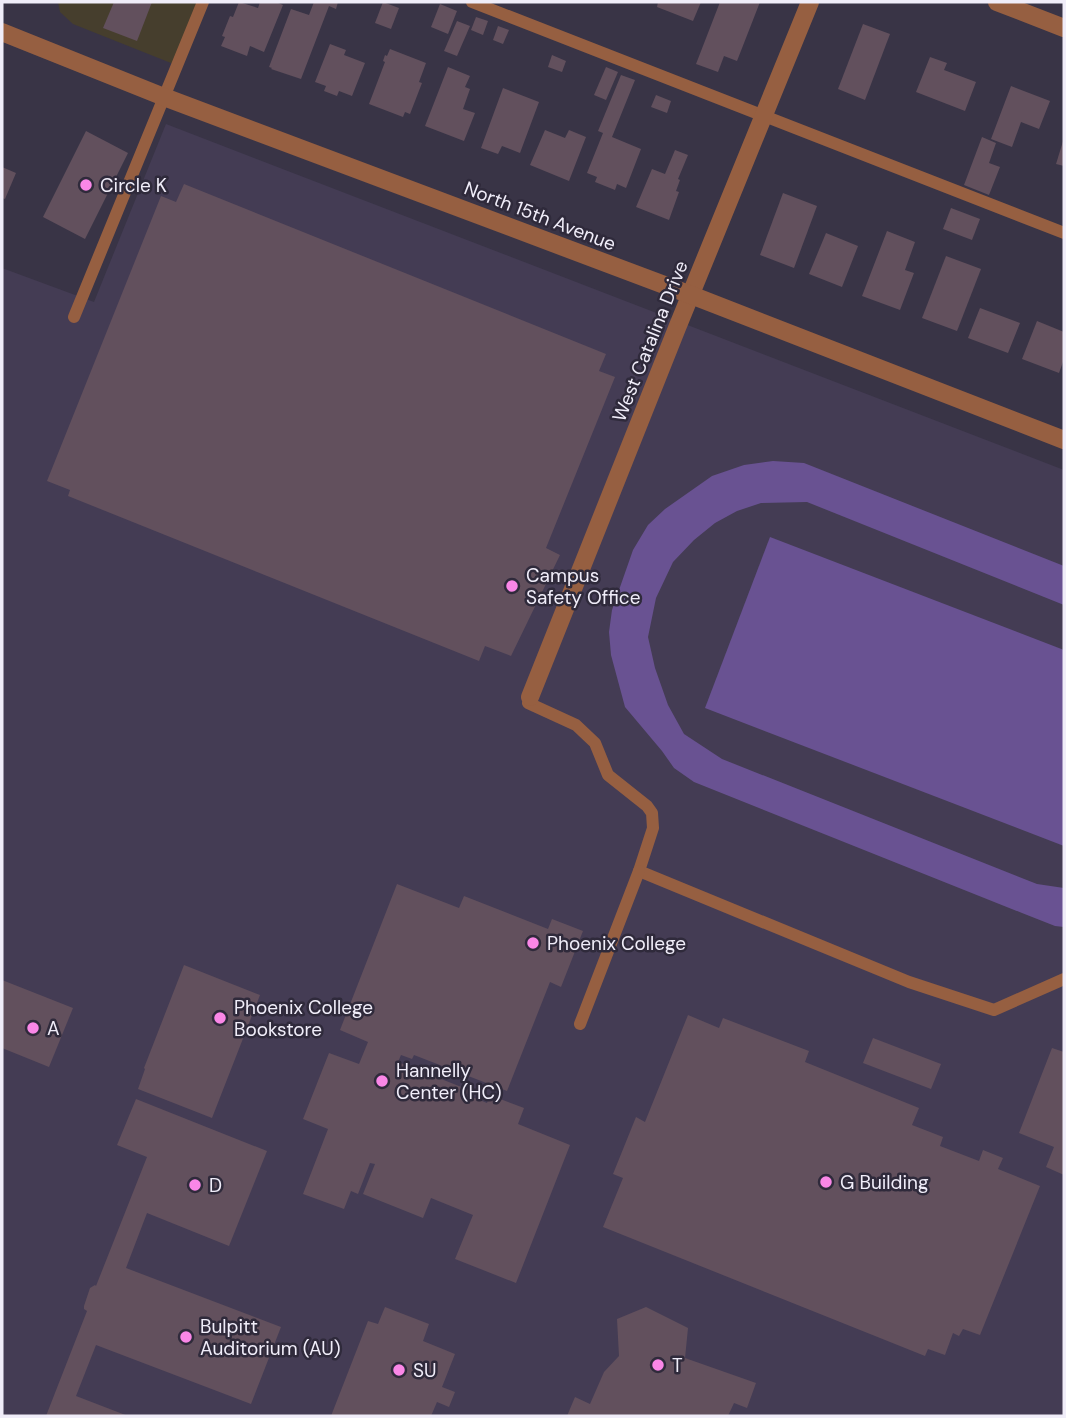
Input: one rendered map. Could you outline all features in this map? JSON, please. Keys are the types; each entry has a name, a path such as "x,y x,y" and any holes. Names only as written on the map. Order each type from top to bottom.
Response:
{"street":[{"name":"West Catalina Drive","path":"529,700 810,2"},
{"path":"997,2 1064,28"},
{"name":"North 15th Avenue","path":"2,32 164,97 691,295 1064,440"}],"lane":[{"path":"74,317 203,2"},
{"path":"472,2 1064,233"},
{"path":"529,700 576,725 595,743 608,775 652,813 653,828 639,871 580,1024"},
{"path":"639,871 909,982 994,1010 1064,979"}],"shaded area":[{"path":"58,2 208,2 181,67 73,24 60,12"},
{"name":"Phoenix College","path":"166,124 1064,470 1064,1416 2,1416 2,268 94,302"},
{"path":"773,461 804,463 1064,566 1064,605 807,502 761,503 737,511 715,523 673,562 656,598 648,637 668,705 684,734 722,759 1037,884 1064,888 1064,927 1055,926 694,782 674,768 625,707 611,655 609,632 612,610 633,550 648,525 665,509 712,476 744,465"},
{"path":"770,537 1064,650 1064,846 705,708"}],"building":[{"path":"114,2 152,2 137,41 103,28"},
{"path":"239,2 258,8 260,2 283,5 264,52 250,46 247,56 221,46 230,16 233,17"},
{"path":"314,2 338,2 336,9 329,6 301,79 271,69 269,67 291,9 309,15"},
{"path":"383,2 399,8 391,29 375,23"},
{"path":"658,2 701,2 693,21 657,7"},
{"path":"720,2 760,2 737,61 724,56 718,72 696,64"},
{"path":"440,4 457,11 448,34 431,27"},
{"path":"476,17 488,21 483,35 471,30"},
{"path":"457,21 470,26 457,56 444,51"},
{"path":"863,24 890,34 865,100 838,89"},
{"path":"498,26 509,30 503,44 493,40"},
{"path":"330,44 346,50 344,55 365,63 352,96 339,91 337,96 324,91 326,86 315,82"},
{"path":"390,49 426,63 419,82 422,83 410,114 405,112 403,117 369,104 385,62 385,55 387,56"},
{"path":"552,55 566,61 562,72 548,67"},
{"path":"930,57 947,63 944,70 976,82 965,111 916,92"},
{"path":"448,67 470,76 465,87 470,89 463,109 475,113 464,141 425,126"},
{"path":"606,67 618,72 606,100 594,95"},
{"path":"621,75 635,80 612,137 641,149 626,188 617,184 615,190 595,182 597,177 587,173 603,133 598,131"},
{"path":"1011,86 1050,101 1039,129 1021,122 1012,147 991,139"},
{"path":"503,88 539,102 520,153 502,146 498,154 481,148"},
{"path":"656,95 671,101 667,113 651,107"},
{"path":"545,130 565,138 569,130 586,137 569,181 530,165"},
{"name":"Circle K","path":"86,131 128,153 85,239 43,217"},
{"path":"982,137 996,143 989,163 1000,167 989,195 964,185"},
{"path":"1064,138 1064,166 1056,164"},
{"path":"675,150 688,155 678,179 680,180 676,191 679,192 669,220 636,207 652,169 665,174"},
{"path":"2,167 16,173 5,199 2,198"},
{"path":"184,184 606,354 599,371 615,377 546,548 560,555 511,656 485,646 479,661 68,496 70,490 47,481 161,196 176,202"},
{"path":"783,193 817,206 794,268 760,255"},
{"path":"951,208 980,219 972,240 943,229"},
{"path":"887,231 915,242 905,270 914,273 900,310 862,296"},
{"path":"826,233 858,246 842,287 809,274"},
{"path":"946,256 981,269 957,331 922,318"},
{"path":"980,308 1020,323 1008,353 968,338"},
{"path":"1037,321 1064,332 1064,359 1059,373 1022,359"},
{"name":"Hannelly Center (HC)","path":"397,884 459,908 464,896 548,929 552,919 583,931 561,987 550,982 507,1091 414,1055 412,1059 401,1055 398,1062 469,1090 467,1095 487,1103 490,1095 524,1108 518,1124 570,1145 516,1283 455,1259 473,1215 431,1198 423,1218 363,1194 375,1164 370,1163 358,1194 351,1191 344,1209 303,1194 328,1129 303,1119 329,1053 359,1064 368,1042 340,1030"},
{"path":"184,965 260,995 212,1118 138,1089"},
{"name":"A","path":"2,980 73,1008 49,1067 2,1048"},
{"name":"G Building","path":"688,1015 719,1028 723,1018 809,1051 805,1062 919,1108 912,1125 943,1137 940,1146 979,1161 983,1150 1003,1158 998,1169 1040,1186 980,1335 963,1329 959,1336 953,1333 945,1355 928,1349 925,1356 603,1227 623,1178 613,1174 636,1117 645,1122"},
{"path":"873,1038 941,1064 931,1089 863,1063"},
{"path":"1052,1048 1064,1052 1064,1175 1046,1167 1054,1147 1019,1133"},
{"path":"136,1099 267,1151 229,1246 147,1213 126,1268 281,1327 251,1404 96,1345 76,1396 128,1416 46,1416 87,1311 84,1306 90,1288 96,1286 147,1157 117,1145"},
{"name":"SU","path":"385,1307 429,1324 423,1341 455,1354 442,1387 455,1392 449,1407 437,1402 431,1416 331,1416 368,1321 378,1324"},
{"name":"T","path":"646,1307 688,1328 685,1358 756,1383 747,1408 734,1403 728,1416 567,1416 575,1397 590,1404 604,1372 619,1356 617,1319"}],"place":[{"name":"Circle K","path":"86,185"},
{"name":"Campus Safety Office","path":"512,586"},
{"name":"Phoenix College","path":"533,943"},
{"name":"Phoenix College Bookstore","path":"220,1018"},
{"name":"A","path":"33,1028"},
{"name":"Hannelly Center (HC)","path":"382,1081"},
{"name":"G Building","path":"826,1182"},
{"name":"D","path":"195,1185"},
{"name":"Bulpitt Auditorium (AU)","path":"186,1337"},
{"name":"T","path":"658,1365"},
{"name":"SU","path":"399,1370"}]}
